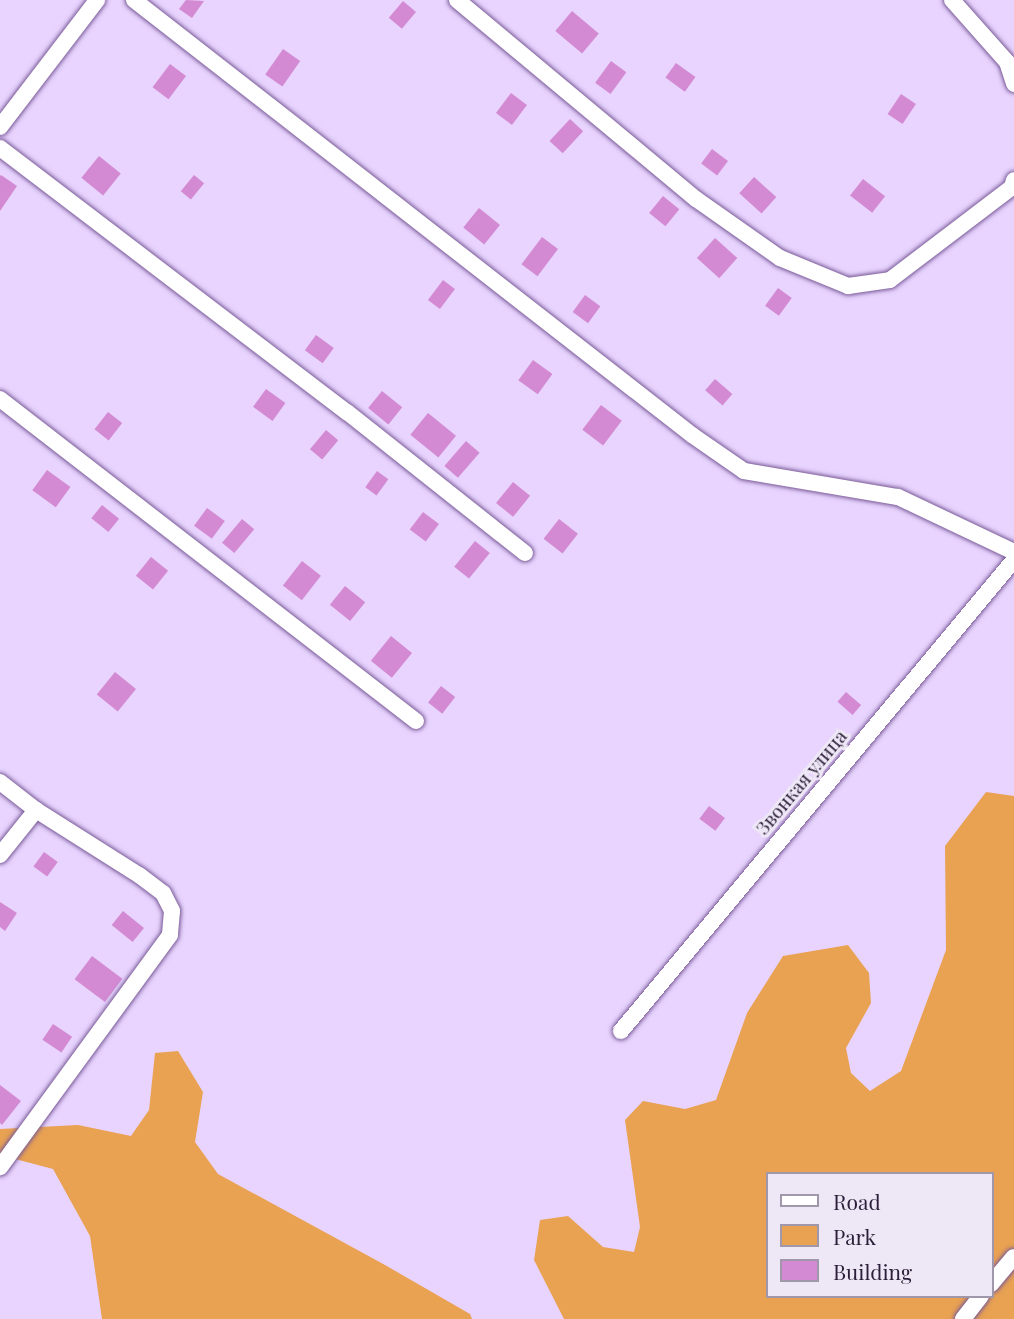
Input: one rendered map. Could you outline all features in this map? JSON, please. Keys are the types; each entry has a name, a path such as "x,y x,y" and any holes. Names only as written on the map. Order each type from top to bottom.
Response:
{"street":[{"path":"0,127 97,0"},
{"path":"134,0 692,435 744,471 898,497 1014,551"},
{"path":"457,0 696,199 780,258 848,286 890,280 982,212 1012,187 1014,180"},
{"path":"952,0 1007,62 1014,84"},
{"path":"0,148 526,552"},
{"path":"0,399 416,721"},
{"name":"Звонкая улица","path":"621,1031 1014,560"},
{"path":"0,782 36,810 139,874 163,893 172,911 170,935 0,1167"},
{"path":"0,855 36,810"},
{"path":"0,1138 15,1147"},
{"path":"993,1282 1014,1257"},
{"path":"962,1319 979,1298"}],"green space":[{"path":"986,792 1014,796 1014,1319 564,1319 534,1260 540,1220 568,1216 603,1247 634,1252 640,1227 625,1120 643,1101 685,1109 716,1100 747,1013 783,956 848,945 869,973 871,1003 846,1048 851,1073 870,1091 901,1071 946,950 945,846"},
{"path":"178,1051 203,1092 195,1142 218,1174 385,1265 470,1314 472,1319 102,1319 90,1236 53,1169 0,1155 0,1129 78,1125 131,1136 149,1110 155,1053"}],"building":[{"path":"186,0 204,1 192,18 179,9"},
{"path":"403,1 416,12 402,29 389,18"},
{"path":"572,11 599,33 582,53 555,31"},
{"path":"283,49 300,61 282,86 265,74"},
{"path":"611,61 626,72 611,94 595,83"},
{"path":"676,63 695,77 685,92 665,78"},
{"path":"170,64 186,76 169,99 153,87"},
{"path":"511,93 527,105 512,125 496,113"},
{"path":"901,94 916,104 903,124 888,114"},
{"path":"570,119 583,131 563,153 550,141"},
{"path":"712,149 728,161 717,175 701,163"},
{"path":"99,156 121,174 103,195 81,178"},
{"path":"194,175 204,183 191,200 181,191"},
{"path":"0,176 17,186 0,211"},
{"path":"754,177 776,197 762,213 739,193"},
{"path":"863,179 885,196 872,213 850,196"},
{"path":"663,196 679,209 665,226 649,213"},
{"path":"479,208 500,225 484,244 463,227"},
{"path":"542,237 558,249 538,276 522,264"},
{"path":"715,238 737,258 719,278 697,258"},
{"path":"443,280 455,289 440,309 428,300"},
{"path":"778,288 792,298 779,316 765,306"},
{"path":"585,295 600,306 588,323 573,312"},
{"path":"316,335 334,348 323,363 305,350"},
{"path":"533,360 552,374 538,394 518,380"},
{"path":"715,379 732,394 723,405 705,390"},
{"path":"266,389 285,403 272,421 253,407"},
{"path":"382,391 402,407 388,424 368,408"},
{"path":"601,405 622,421 603,445 582,430"},
{"path":"108,412 122,423 109,440 94,429"},
{"path":"428,413 456,436 438,457 410,435"},
{"path":"326,430 338,440 322,459 310,449"},
{"path":"466,441 480,453 458,478 444,466"},
{"path":"47,470 70,487 56,507 32,490"},
{"path":"377,471 388,479 377,495 365,487"},
{"path":"513,482 530,496 513,517 496,503"},
{"path":"102,505 119,519 108,532 91,518"},
{"path":"207,508 225,521 212,539 194,526"},
{"path":"423,512 439,524 426,542 410,530"},
{"path":"242,519 254,529 234,553 222,543"},
{"path":"559,519 578,534 563,553 544,539"},
{"path":"475,541 490,553 469,579 454,567"},
{"path":"151,557 168,571 153,589 136,576"},
{"path":"302,561 321,576 302,600 283,585"},
{"path":"345,586 365,602 350,621 330,605"},
{"path":"391,636 412,653 392,678 371,661"},
{"path":"115,672 136,689 118,712 97,695"},
{"path":"441,686 455,697 442,714 428,703"},
{"path":"846,692 861,705 853,715 837,702"},
{"path":"709,806 725,818 715,831 699,819"},
{"path":"44,852 58,862 47,877 33,867"},
{"path":"0,902 17,913 5,931 0,927"},
{"path":"123,911 144,928 133,942 112,925"},
{"path":"92,956 122,979 105,1002 75,979"},
{"path":"53,1024 72,1037 61,1053 42,1040"},
{"path":"0,1085 21,1101 2,1125 0,1123"}]}
